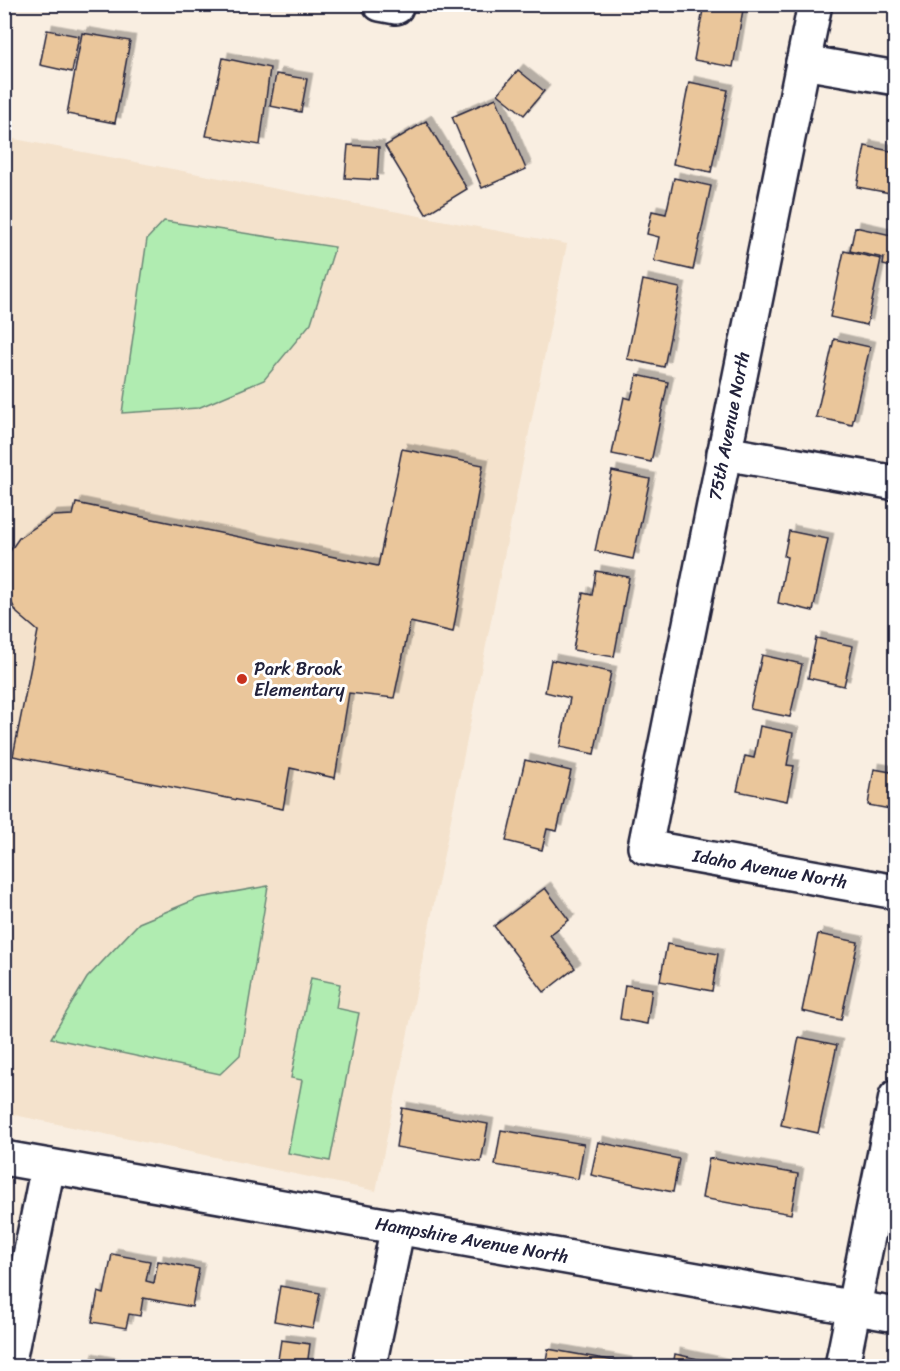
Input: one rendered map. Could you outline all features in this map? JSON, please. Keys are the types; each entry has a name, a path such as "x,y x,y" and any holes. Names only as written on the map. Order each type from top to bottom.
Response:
{"street":[{"name":"75th Avenue North","path":"645,847 815,4"},
{"path":"804,62 896,78"},
{"path":"724,453 896,483"},
{"name":"Idaho Avenue North","path":"645,847 896,891"},
{"path":"842,1366 896,1097"},
{"name":"Hampshire Avenue North","path":"4,1158 896,1315"},
{"path":"8,1366 48,1166"},
{"path":"369,1366 398,1226"}],"shaded area":[{"name":"Park Brook Elementary","path":"4,137 567,244 376,1191 5,1113"}],"green space":[{"path":"164,221 335,247 311,323 264,380 198,408 122,413 147,239"},
{"path":"268,886 240,1055 220,1074 51,1038 87,978 139,923 199,898"},
{"path":"311,978 340,984 336,1008 359,1013 330,1161 288,1153 302,1080 291,1078"}],"building":[{"path":"704,4 744,4 733,67 694,60"},
{"path":"47,30 79,36 72,72 40,65"},
{"path":"82,33 130,41 115,123 67,114"},
{"path":"223,58 270,68 260,145 206,136"},
{"path":"518,70 544,91 524,115 498,94"},
{"path":"276,74 307,79 301,112 270,106"},
{"path":"689,82 728,90 711,172 673,164"},
{"path":"496,98 526,169 482,188 452,117"},
{"path":"426,121 467,189 426,214 385,146"},
{"path":"348,145 379,147 377,180 345,178"},
{"path":"865,146 896,152 896,194 857,187"},
{"path":"674,178 711,186 693,270 654,261 659,237 647,234 652,211 666,214"},
{"path":"855,227 896,236 896,268 883,265 884,258 850,251"},
{"path":"844,251 881,259 867,325 830,317"},
{"path":"643,280 680,288 664,367 627,359"},
{"path":"834,339 870,347 852,425 816,417"},
{"path":"637,375 668,382 651,462 612,454 624,397 631,399"},
{"path":"402,449 483,465 453,632 410,622 394,698 349,693 335,778 290,768 283,809 13,756 38,631 17,613 5,590 5,558 19,538 52,516 73,515 76,503 378,566"},
{"path":"612,471 650,479 633,559 595,551"},
{"path":"789,531 828,539 813,611 778,603 787,557 784,556"},
{"path":"596,571 629,577 614,657 573,650 583,593 592,595"},
{"path":"816,638 853,646 844,686 808,678"},
{"path":"762,655 802,664 790,717 750,709"},
{"path":"551,660 611,672 594,754 560,747 570,698 545,692"},
{"path":"760,726 793,733 787,765 794,766 787,801 737,791 745,756 754,758"},
{"path":"525,760 571,771 557,831 547,829 542,850 506,841"},
{"path":"874,769 896,773 896,810 868,805"},
{"path":"545,888 569,920 550,935 575,968 544,992 494,926"},
{"path":"818,934 858,942 841,1020 802,1011"},
{"path":"667,944 718,954 712,991 660,981"},
{"path":"625,985 652,989 647,1024 620,1019"},
{"path":"799,1037 837,1045 818,1133 781,1125"},
{"path":"402,1108 488,1124 481,1162 396,1147"},
{"path":"501,1130 584,1144 578,1179 495,1165"},
{"path":"598,1142 679,1159 673,1192 591,1175"},
{"path":"709,1158 798,1174 791,1214 702,1198"},
{"path":"112,1254 150,1261 146,1281 154,1283 158,1261 199,1269 192,1307 143,1298 140,1316 129,1314 126,1328 92,1322 98,1292 104,1294"},
{"path":"280,1286 320,1293 313,1328 274,1321"},
{"path":"281,1340 310,1344 307,1366 277,1366"},
{"path":"548,1349 626,1363 626,1366 545,1366"},
{"path":"675,1354 730,1366 673,1366"},
{"path":"88,1359 123,1366 86,1366"}],"place":[{"name":"Park Brook Elementary","path":"242,679"}]}
